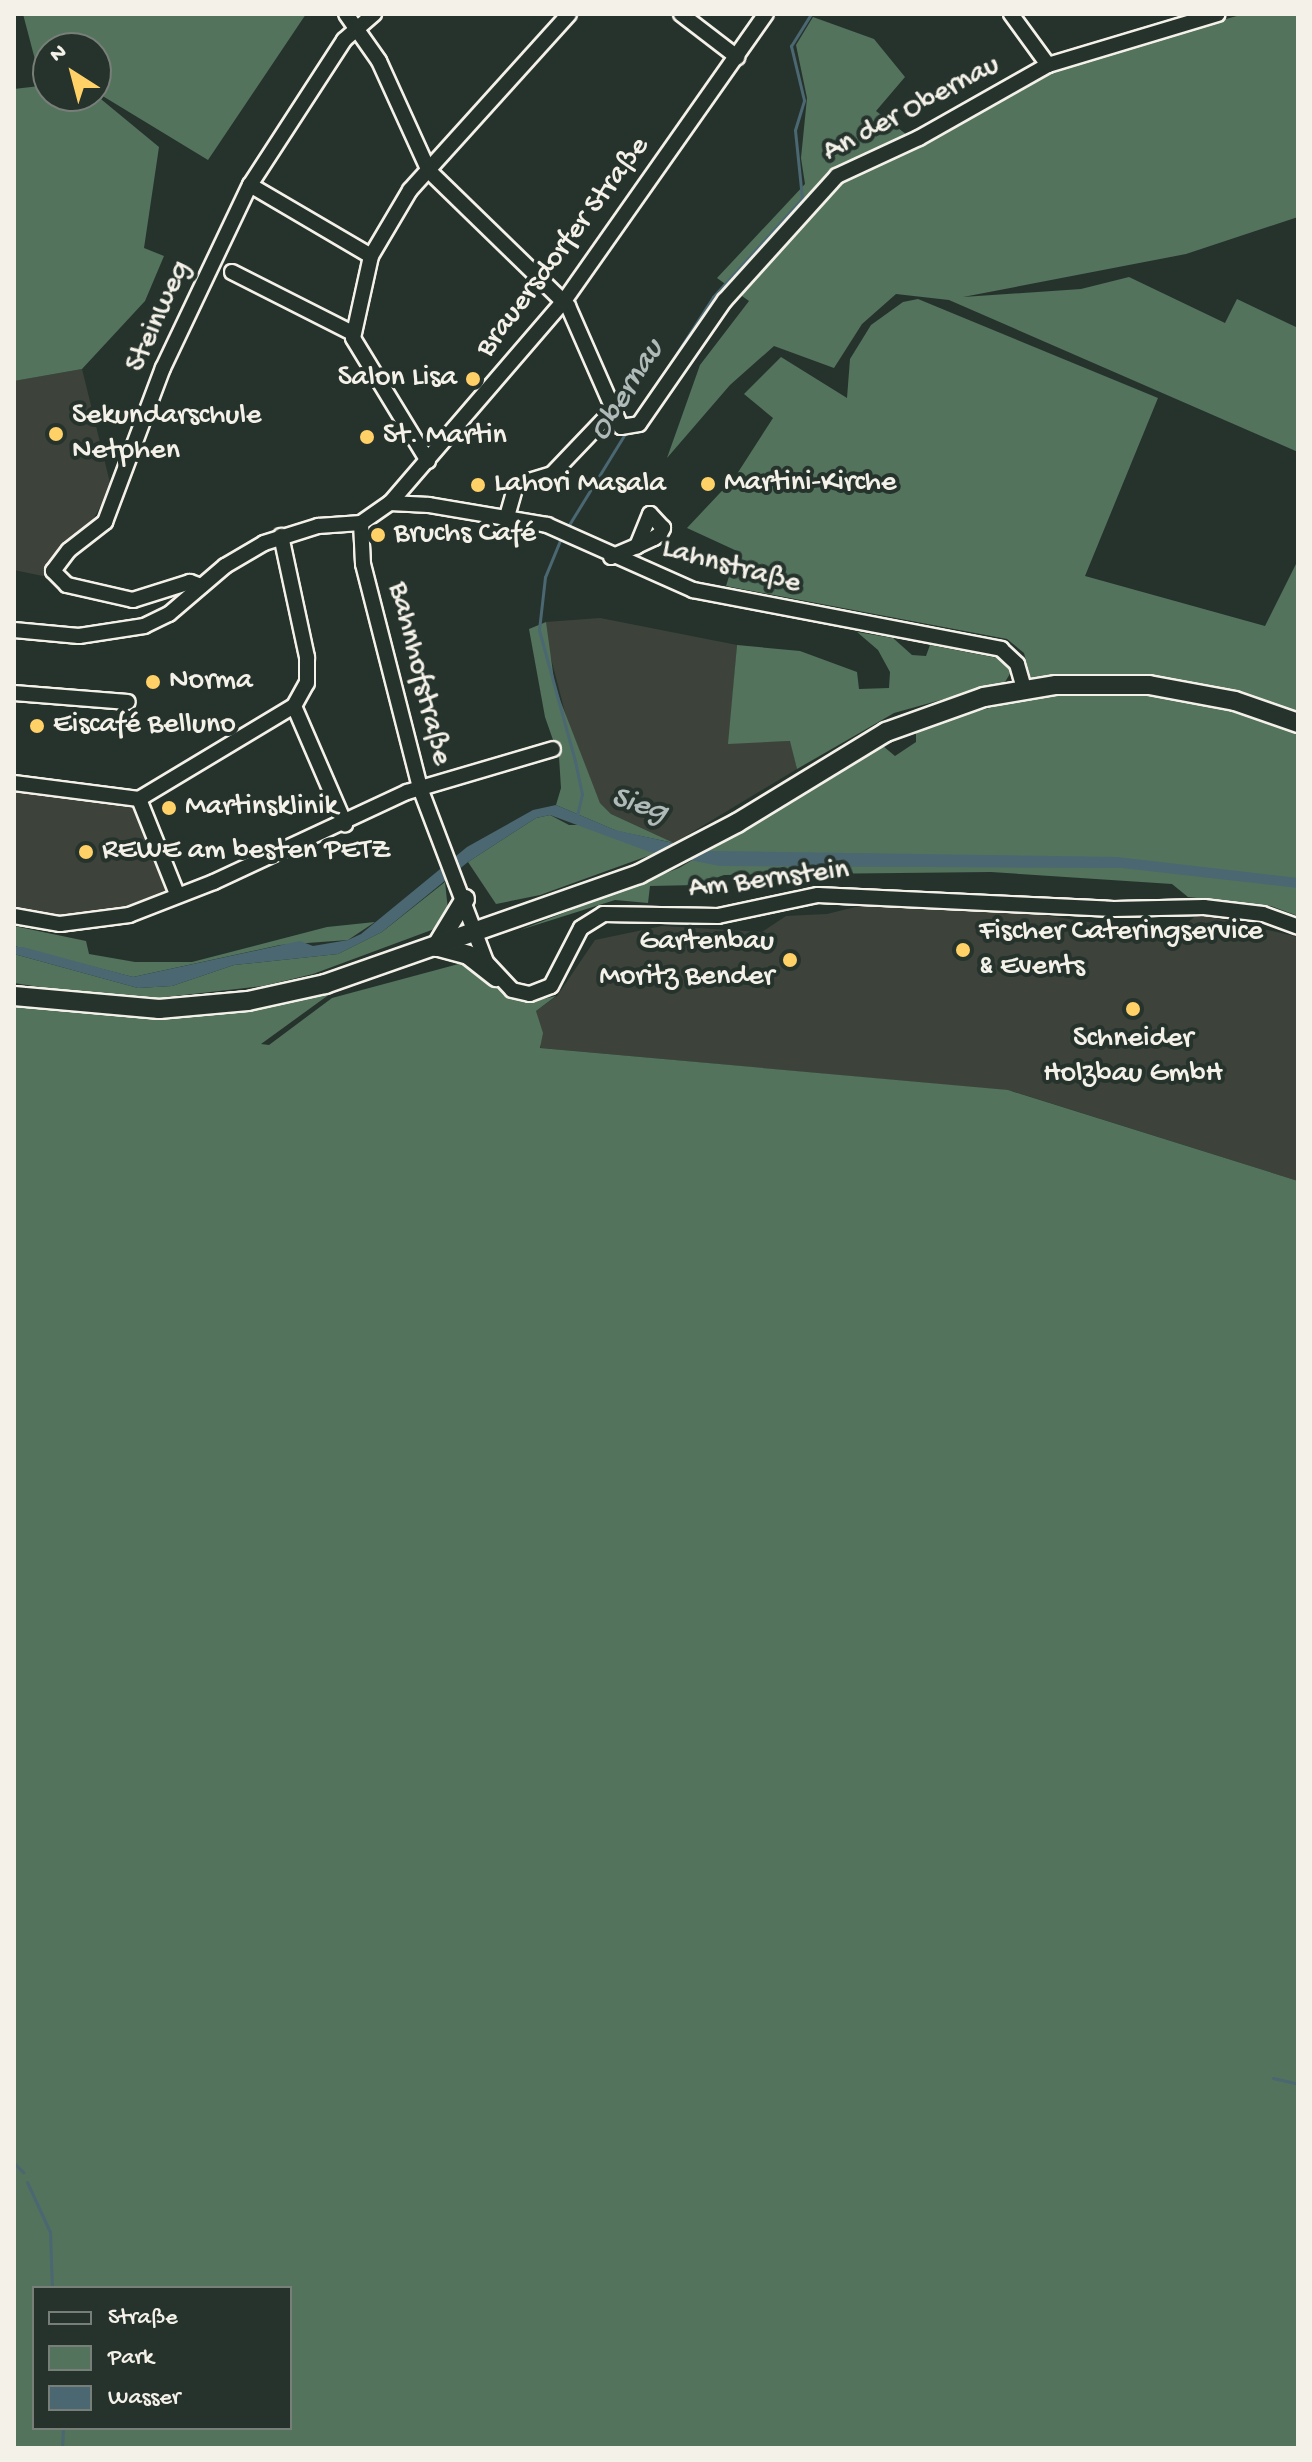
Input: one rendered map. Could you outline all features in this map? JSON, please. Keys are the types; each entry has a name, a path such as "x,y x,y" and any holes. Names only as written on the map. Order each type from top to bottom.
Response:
{"main road":[{"path":"14,996 118,1008 219,1004 325,984 639,874 737,823 886,732 958,705 1024,689 1090,683 1174,688 1235,701 1298,723"},
{"path":"436,947 463,891"},
{"path":"436,947 468,955 496,977"}],"street":[{"path":"346,14 379,61 429,171 564,301"},
{"path":"356,27 374,14"},
{"path":"352,333 371,256 410,190 569,14"},
{"path":"681,14 737,57"},
{"name":"Brauersdorfer Straße","path":"390,503 564,301 766,14"},
{"name":"An der Obernau","path":"1011,14 1048,65"},
{"name":"An der Obernau","path":"564,301 610,396 611,412 628,426 725,300 815,194 837,176 919,138 1048,65 1218,14"},
{"name":"Steinweg","path":"201,586 190,582 133,600 67,585 54,567 94,534 163,368 250,186 356,27"},
{"path":"250,186 371,256"},
{"path":"232,272 352,333 428,461"},
{"path":"506,520 516,485 552,474 611,412"},
{"path":"14,630 79,636 125,631 157,622 240,556 281,536 318,526 361,523 390,503"},
{"name":"Lahnstraße","path":"390,503 469,510 555,529 611,557 693,590 1001,649 1017,664 1024,689"},
{"name":"Bahnhofstraße","path":"14,916 60,924 97,922 177,894 345,824 420,788 363,564 361,523"},
{"path":"14,783 139,799 294,706 307,683 307,657 281,536"},
{"path":"611,557 637,546"},
{"path":"14,693 128,702"},
{"path":"294,706 345,824"},
{"path":"496,977 420,788 553,749"},
{"path":"139,799 177,894"},
{"name":"Am Bernstein","path":"496,977 512,990 530,994 551,986 581,928 603,914 718,916 818,895 1114,909 1204,907 1263,914 1298,927"}],"shaded area":[{"name":"Sekundarschule Netphen","path":"82,369 111,487 91,523 61,543 43,576 14,570 14,381"},
{"path":"600,618 737,645 729,743 791,741 797,769 674,843 611,814 600,803 568,724 545,635 546,622"},
{"name":"REWE am besten PETZ","path":"14,790 137,801 168,889 115,912 81,919 14,908"},
{"path":"876,902 1006,909 1144,931 1164,942 1198,914 1298,937 1298,1181 1012,1091 541,1048 536,1011 557,996 595,940 662,926 762,932 786,916 827,914"}],"green space":[{"path":"23,14 306,14 208,160 112,102 112,32 32,32 32,48"},
{"path":"1244,14 1298,14 1298,217 1186,254 963,297 1081,289 1129,277 1225,323 1237,299 1298,328 1298,452 949,300 896,294 862,324 834,368 774,346 730,385 667,458 700,365 749,301 717,278 805,184 801,158 807,98 796,45 813,17 874,39 905,77 876,111 911,138 1046,69"},
{"path":"32,87 32,112 112,112 112,108 159,147 144,248 164,256 145,301 82,369 14,381 14,89"},
{"path":"918,299 1158,398 1085,576 1265,626 1298,560 1298,916 1271,906 1188,897 1172,884 991,872 724,875 697,885 650,886 648,903 615,900 520,930 679,868 883,746 895,756 916,742 916,729 1035,695 1024,653 1007,639 726,586 737,551 687,528 735,477 773,418 744,394 781,357 847,398 850,359 871,325 903,302"},
{"path":"546,622 555,687 600,803 611,814 674,843 617,831 556,805 561,788 559,757 545,717 529,629"},
{"path":"857,632 893,638 912,655 926,656 930,645 1003,659 1011,672 1005,682 894,713 797,769 790,741 728,744 737,645 800,651 857,672 859,689 889,688 890,672 878,650"},
{"path":"550,815 569,825 584,825 656,853 540,895 496,904 468,862 536,818"},
{"path":"445,882 448,910 437,928 313,974 263,986 158,998 91,995 14,983 14,954 138,988 172,986 234,965 338,954 382,932"},
{"path":"375,922 348,940 280,945 133,977 14,946 14,926 86,941 89,954 135,962 192,962 327,927"},
{"path":"466,962 512,999 527,1003 556,996 536,1011 543,1033 540,1048 1008,1090 1298,1181 1298,2448 14,2448 14,1004 133,1016 210,1014 334,991 261,1044 269,1045 332,998"}],"water":[{"path":"556,805 615,830 709,851 1117,857 1298,878 1298,888 1122,868 720,866 650,852 550,815 536,818 468,862 382,932 338,954 234,965 172,986 138,988 14,954 14,947 23,947 133,977 300,941 313,946 348,940 361,934 467,847 533,810"}],"waterway":[{"name":"Obernau","path":"639,412 713,297 802,198 795,130 804,100 791,46 811,14"},
{"name":"Obernau","path":"567,528 626,432"},
{"name":"Obernau","path":"561,538 545,577 539,630 582,794 577,816"},
{"path":"1273,2078 1298,2084"},
{"path":"14,2163 23,2172"},
{"path":"27,2182 50,2232 52,2286"},
{"path":"62,2448 63,2430"}],"place":[{"name":"Salon Lisa","path":"473,379"},
{"name":"Sekundarschule Netphen","path":"56,434"},
{"name":"St. Martin","path":"367,437"},
{"name":"Martini-Kirche","path":"708,484"},
{"name":"Lahori Masala","path":"478,485"},
{"name":"Bruchs Café","path":"378,535"},
{"name":"Norma","path":"153,682"},
{"name":"Eiscafé Belluno","path":"37,726"},
{"name":"Martinsklinik","path":"169,808"},
{"name":"REWE am besten PETZ","path":"86,852"},
{"name":"Fischer Cateringservice & Events","path":"963,950"},
{"name":"Gartenbau Moritz Bender","path":"790,960"},
{"name":"Schneider Holzbau GmbH","path":"1133,1009"}],"water label":[{"name":"Sieg","path":"639,806"}]}
